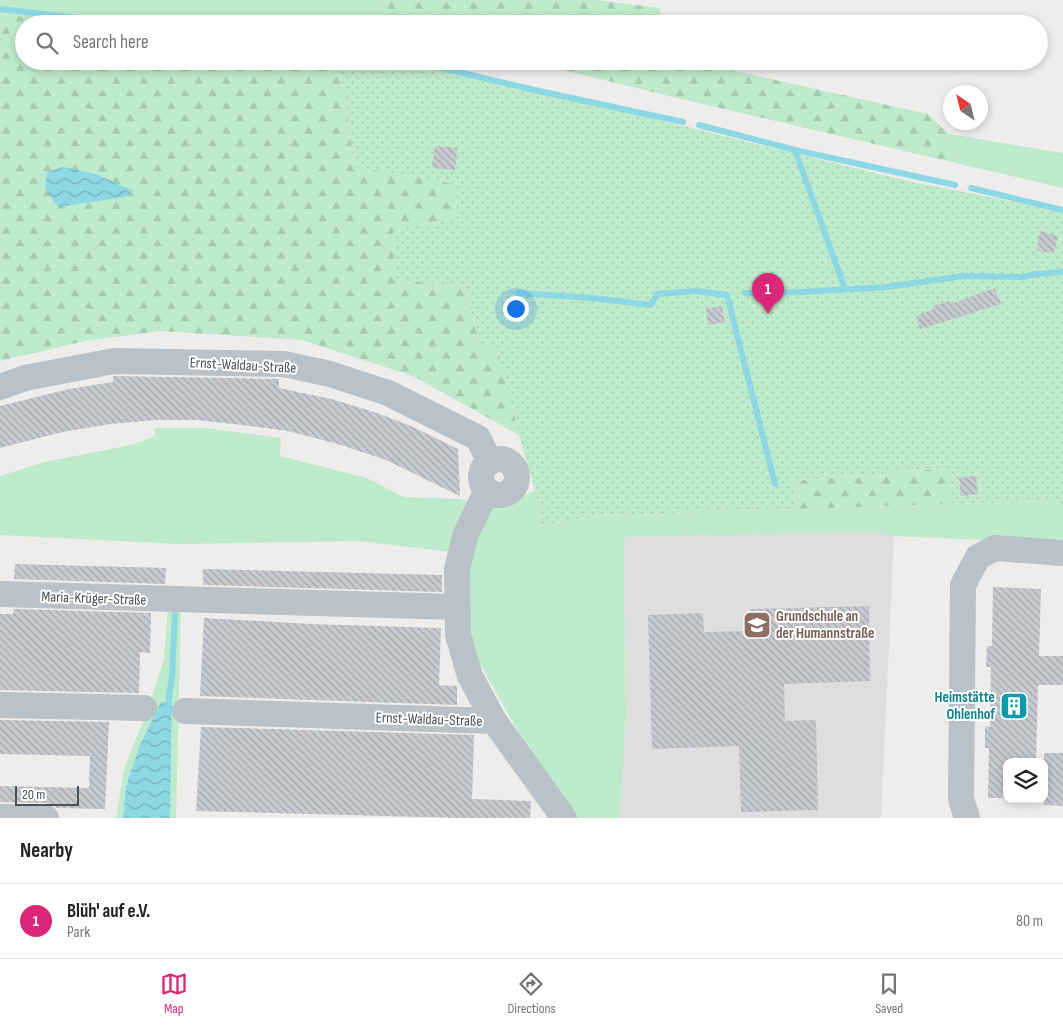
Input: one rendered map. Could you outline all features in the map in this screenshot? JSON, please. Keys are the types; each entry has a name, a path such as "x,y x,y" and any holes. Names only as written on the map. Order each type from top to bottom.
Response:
{"street":[{"name":"Ernst-Waldau-Straße","path":"0,387 25,378 114,361 284,364 330,374 388,393 478,438 490,462 482,472 483,484 486,490 465,536 457,569 458,635 470,676 494,721 564,818"},
{"path":"967,818 960,799 963,585 978,558 995,548 1063,553"},
{"name":"Maria-Krüger-Straße","path":"0,594 164,600 457,606"},
{"path":"0,705 144,708"},
{"name":"Ernst-Waldau-Straße","path":"185,711 494,721"},
{"path":"0,817 46,818"}],"shaded area":[{"name":"Grundschule an der Humannstraße","path":"871,532 894,536 881,818 620,818 626,714 624,537"}],"green space":[{"path":"0,0 379,0 378,15 15,16 0,14"},
{"path":"379,0 595,0 660,8 660,15 378,15"},
{"path":"0,14 15,16 15,70 340,70 355,166 457,183 457,220 394,281 465,284 480,345 498,347 519,435 413,376 302,340 160,331 85,341 0,361"},
{"path":"340,70 442,70 496,80 912,182 1063,211 1063,505 1053,501 953,504 947,468 792,481 797,509 606,515 542,525 498,348 480,345 465,284 394,281 394,228 457,220 457,184 355,167"},
{"path":"563,70 730,70 928,114 949,134 956,163"},
{"path":"949,134 1063,153 1063,188 956,163"},
{"path":"154,428 206,428 281,438 280,456 367,478 404,497 461,499 481,510 535,491 542,525 606,515 1053,501 1063,505 1063,544 894,536 871,532 624,537 626,714 620,818 574,818 516,728 480,663 463,621 468,554 359,541 178,544 0,535 0,476 45,462 131,445 155,436"},
{"path":"948,468 953,504 797,509 792,481"},
{"path":"168,607 181,607 176,818 170,818 172,703 162,702 140,745 126,786 123,818 116,818 124,769 149,706 164,659"}],"water":[{"path":"63,167 96,174 133,191 125,197 58,207 45,188 47,172"},
{"path":"161,702 172,703 170,818 123,818 126,786 140,745"}],"building":[{"path":"435,146 457,148 455,170 432,168"},
{"path":"1040,231 1058,236 1054,254 1037,250"},
{"path":"995,288 1001,304 920,329 916,316 934,309 933,306 950,301 951,304"},
{"path":"722,306 725,322 708,325 706,309"},
{"path":"113,376 279,379 279,388 331,399 371,411 409,425 458,449 460,496 386,460 338,444 288,431 197,420 155,420 111,424 62,432 0,448 0,406 69,389 113,382"},
{"path":"976,476 978,494 961,496 959,477"},
{"path":"15,564 166,568 165,584 14,579"},
{"path":"203,569 442,575 442,592 203,585"},
{"name":"Heimstätte Ohlenhof","path":"993,587 1041,589 1039,656 1063,656 1063,685 1038,685 1036,758 1003,758 1003,798 988,798 989,748 985,748 985,726 990,727 991,667 986,667 987,646 992,646"},
{"path":"869,606 870,681 784,684 785,721 816,720 818,810 741,812 739,746 652,749 648,615 703,613 704,632 751,631 750,609"},
{"path":"14,609 151,613 150,653 140,652 139,693 0,690 0,614 13,614"},
{"path":"204,618 441,628 439,685 457,686 457,705 200,696"},
{"path":"0,720 109,722 105,809 57,808 46,803 0,802 0,786 89,788 90,756 0,754"},
{"path":"201,727 474,735 472,799 531,801 530,818 196,811"},
{"path":"1044,753 1063,753 1063,806 1044,805 1044,803 1048,803 1048,758 1044,758"}],"waterway":[{"path":"0,9 52,15"},
{"path":"450,70 683,122"},
{"path":"699,125 795,150 955,185"},
{"path":"795,150 845,289"},
{"path":"971,188 1063,210"},
{"path":"745,293 886,287 963,276 1022,277 1063,272"},
{"path":"518,293 592,298 651,305 657,294 696,291 727,295 775,484"},
{"path":"167,711 172,676 175,615"}],"place":[{"name":"Blüh' auf e.V.","path":"768,314"},
{"name":"Grundschule an der Humannstraße","path":"757,625"},
{"name":"Heimstätte Ohlenhof","path":"1014,706"}]}
